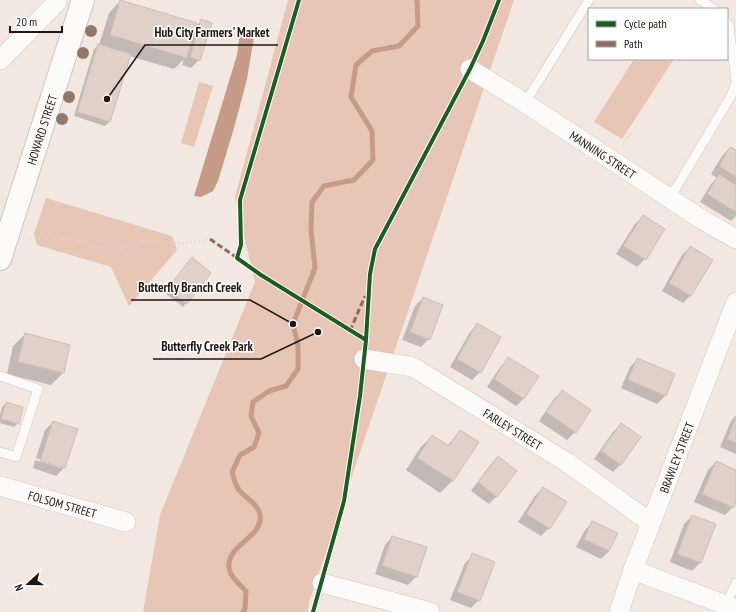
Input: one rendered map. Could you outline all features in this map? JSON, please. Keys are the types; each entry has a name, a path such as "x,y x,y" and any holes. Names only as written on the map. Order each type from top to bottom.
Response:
{"street":[{"path":"0,60 55,1 80,7"},
{"name":"HOWARD STREET","path":"0,259 80,7"},
{"name":"MANNING STREET","path":"470,69 736,239"},
{"name":"BRAWLEY STREET","path":"619,612 633,570 736,302"},
{"name":"FARLEY STREET","path":"364,359 413,367 568,463 651,523"},
{"name":"FOLSOM STREET","path":"0,486 126,522"},
{"path":"633,570 731,607"},
{"path":"322,583 430,612"}],"lane":[{"path":"525,103 589,0"},
{"path":"700,0 712,8"},
{"path":"670,198 732,96 736,82 728,24"},
{"path":"0,376 38,388 16,457 0,452"},
{"path":"731,607 736,583"}],"path":[{"path":"623,144 632,131"},
{"path":"22,241 50,238 76,240 105,250 116,252 130,245 142,242 185,243 210,239"}],"shaded area":[{"path":"288,0 514,0 309,602 308,612 143,612 160,515 255,282 235,197"},
{"path":"240,32 254,37 247,79 234,128 218,181 213,191 201,197 194,196 237,55"},
{"path":"633,60 673,60 622,139 594,122"},
{"path":"199,82 213,86 194,147 181,143"},
{"path":"46,198 172,236 177,250 129,306 111,267 37,245 34,234"}],"building":[{"path":"120,0 197,23 187,58 110,35"},
{"path":"201,19 212,23 200,61 190,57"},
{"path":"98,44 131,54 110,122 77,112"},
{"path":"730,147 736,150 736,177 719,166"},
{"path":"719,174 736,185 736,212 707,194"},
{"path":"643,215 665,229 646,260 623,246"},
{"path":"690,246 713,260 691,296 669,283"},
{"path":"192,257 211,273 187,304 167,289"},
{"path":"423,297 443,305 430,340 410,332"},
{"path":"477,323 501,337 481,373 457,359"},
{"path":"25,333 70,345 64,373 18,362"},
{"path":"508,357 539,376 524,399 494,379"},
{"path":"637,358 675,374 666,396 628,380"},
{"path":"562,390 591,410 576,433 546,412"},
{"path":"6,402 23,407 19,424 1,419"},
{"path":"736,417 736,443 727,439"},
{"path":"53,421 78,429 65,468 40,461"},
{"path":"621,423 641,437 621,465 601,451"},
{"path":"460,430 479,442 453,481 417,458 432,435 449,446"},
{"path":"498,456 517,471 497,497 478,482"},
{"path":"716,461 736,470 736,502 734,508 702,494"},
{"path":"543,487 567,502 550,529 526,514"},
{"path":"692,515 716,524 701,563 677,554"},
{"path":"592,521 618,533 609,551 584,539"},
{"path":"392,536 427,547 417,577 382,566"},
{"path":"472,553 495,562 480,601 457,592"}],"waterway":[{"path":"243,612 245,609 246,591 231,574 229,564 235,551 257,528 260,521 260,516 257,507 238,488 232,472 240,455 254,447 259,433 251,416 253,402 269,391 286,386 298,369 298,345 293,324 315,268 311,230 312,202 324,186 354,180 373,160 372,131 351,97 356,65 372,51 399,46 418,26 417,0"}],"marked path":[{"path":"210,239 240,260"},
{"path":"350,331 365,296"}],"cycle path":[{"path":"299,0 240,200 241,245 237,258 261,275 366,340"},
{"path":"313,612 344,501 360,396 366,340 370,274 375,249 470,69 499,0"}],"place":[{"name":"Hub City Farmers' Market","path":"107,99"},
{"name":"Butterfly Branch Creek","path":"293,324"},
{"name":"Butterfly Creek Park","path":"318,332"}]}
